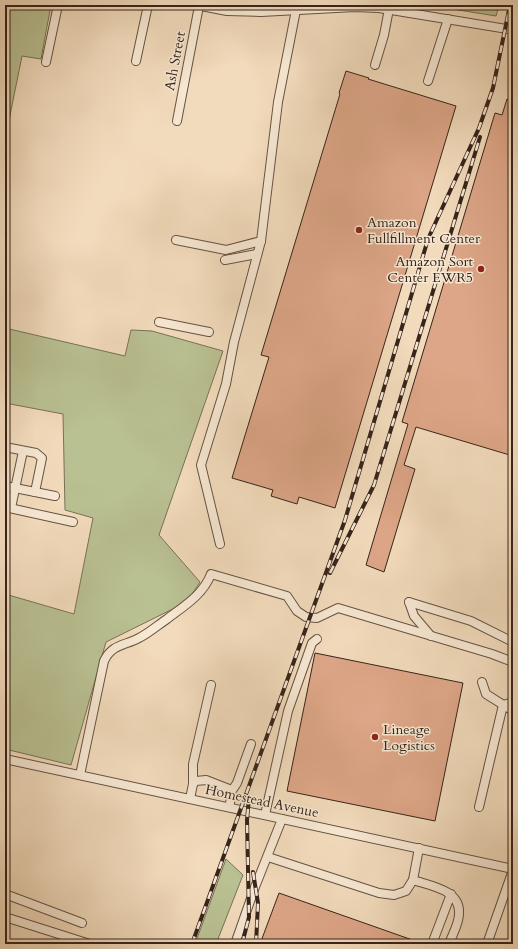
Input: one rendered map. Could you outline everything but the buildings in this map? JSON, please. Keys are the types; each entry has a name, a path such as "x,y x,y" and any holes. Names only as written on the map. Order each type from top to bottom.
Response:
{"street":[{"path":"46,62 58,5"},
{"path":"136,61 148,5"},
{"path":"197,5 227,11 243,12 361,7 390,9 513,30"},
{"name":"Ash Street","path":"177,121 197,5"},
{"path":"375,65 390,9"},
{"path":"220,544 201,465 226,384 234,342 261,241 278,102 296,10"},
{"path":"428,81 448,19"},
{"path":"176,240 226,250 261,241"},
{"path":"225,260 258,254"},
{"path":"158,322 209,332"},
{"path":"5,447 36,453 42,458 35,492"},
{"path":"23,451 15,488 8,507 73,522"},
{"path":"5,486 55,496"},
{"path":"80,775 104,661 108,654 114,648 144,635 194,599 204,586 210,574 287,596 297,611 306,617 317,618 338,608 492,654 513,662"},
{"path":"431,636 414,616 409,602 471,621 513,642"},
{"path":"265,815 290,705 312,643 317,639"},
{"path":"482,682 486,694 513,711"},
{"path":"190,799 193,784 193,764 211,684"},
{"path":"503,705 513,702"},
{"path":"479,807 503,705"},
{"path":"229,807 231,792 237,783 251,744"},
{"name":"Homestead Avenue","path":"5,759 513,869"},
{"path":"193,784 196,780 206,780 226,786 231,792"},
{"path":"235,944 255,887 282,819"},
{"path":"268,857 379,893 394,895 406,891 413,880 419,848"},
{"path":"487,944 513,869"},
{"path":"413,880 450,894 458,902 459,915 449,944"},
{"path":"5,894 82,923"},
{"path":"432,944 450,894"},
{"path":"5,917 90,944"}],"green space":[{"path":"5,5 51,5 41,59 22,56 5,140"},
{"path":"427,5 499,5 496,16"},
{"path":"5,328 125,356 131,330 152,331 223,351 159,535 200,582 187,602 106,642 71,765 5,749 5,594 74,614 93,518 65,510 63,414 5,403"},
{"path":"226,859 243,875 216,944 195,944"}],"railway":[{"path":"192,944 345,520 428,239 479,128 493,88 510,5"},
{"path":"330,573 374,485 480,137"},
{"path":"242,944 249,917 247,820 249,798"},
{"path":"253,872 258,903 256,944"}],"place":[{"name":"Amazon Fullfillment Center","path":"359,230"},
{"name":"Amazon Sort Center EWR5","path":"481,269"},
{"name":"Lineage Logistics","path":"375,737"}]}
